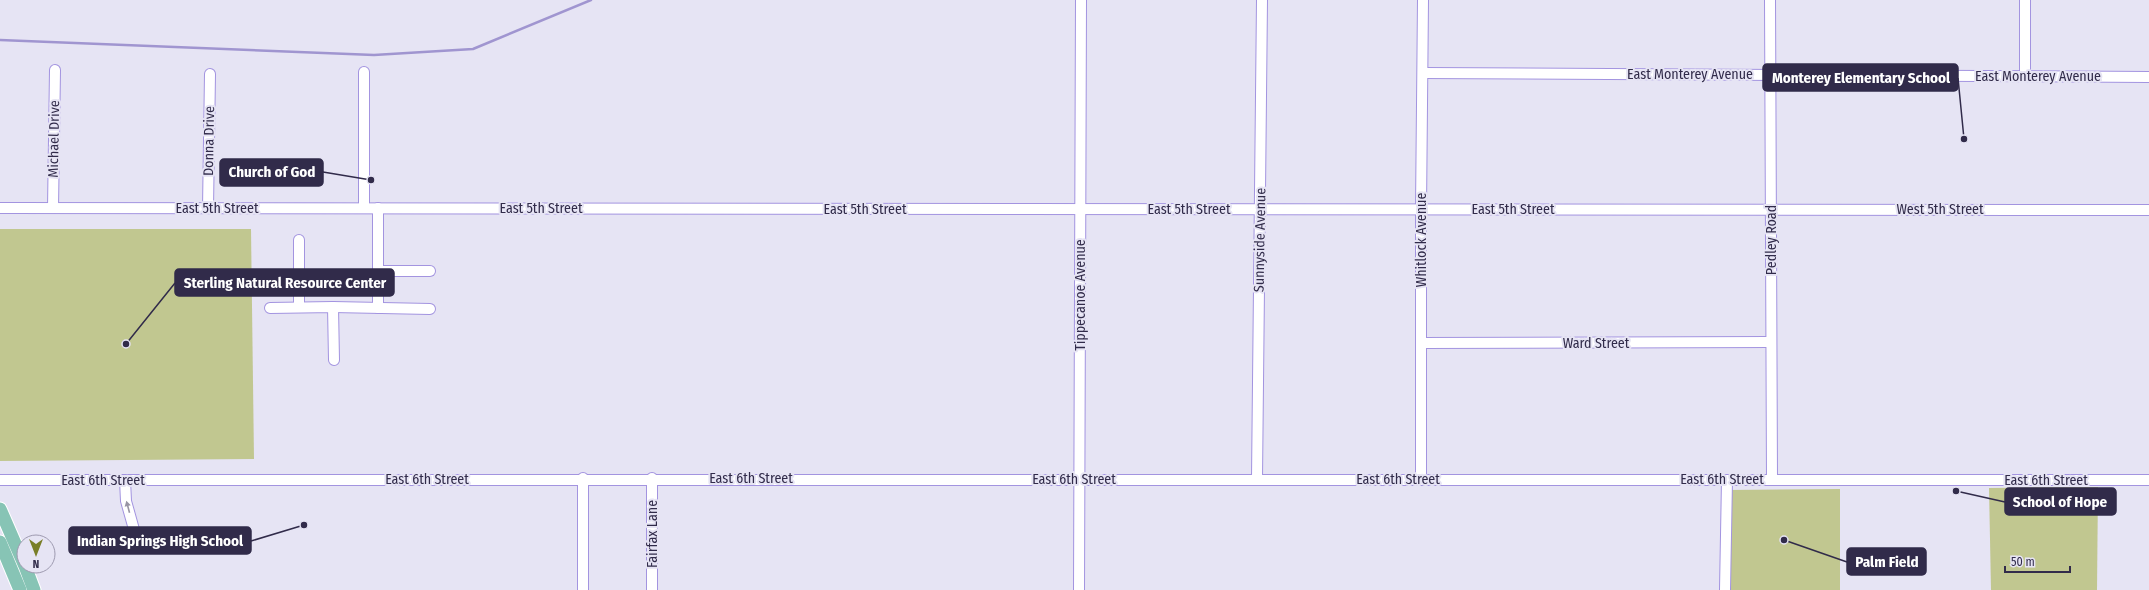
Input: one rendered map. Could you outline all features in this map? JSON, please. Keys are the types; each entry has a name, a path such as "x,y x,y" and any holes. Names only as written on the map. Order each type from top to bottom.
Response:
{"main road":[{"path":"0,509 16,546"},
{"path":"0,542 20,590"},
{"path":"28,574 34,590"}],"street":[{"name":"Tippecanoe Avenue","path":"1079,590 1080,0"},
{"name":"Sunnyside Avenue","path":"1257,479 1262,0"},
{"name":"Whitlock Avenue","path":"1421,479 1421,209 1424,0"},
{"name":"Pedley Road","path":"1770,0 1772,479"},
{"path":"2025,0 2025,76"},
{"name":"Michael Drive","path":"53,208 55,70"},
{"path":"364,72 364,208"},
{"name":"East Monterey Avenue","path":"1423,73 2149,77"},
{"name":"Donna Drive","path":"208,208 210,74"},
{"name":"East 5th Street","path":"0,208 1731,209"},
{"path":"378,208 378,308"},
{"name":"West 5th Street","path":"1731,209 2149,210"},
{"path":"299,240 299,307"},
{"path":"378,271 430,271"},
{"path":"333,307 334,360"},
{"path":"270,308 333,307 430,309"},
{"name":"Ward Street","path":"1421,343 1771,342"},
{"path":"583,478 583,590"},
{"name":"Fairfax Lane","path":"652,478 652,590"},
{"name":"East 6th Street","path":"0,480 1079,478 2149,480"},
{"path":"125,480 126,500 135,533"},
{"path":"1725,590 1727,480"}],"green space":[{"path":"0,229 251,229 254,459 0,461"},
{"path":"2098,487 2097,590 1991,590 1989,488"},
{"path":"1840,489 1840,590 1729,590 1728,490"}],"waterway":[{"path":"0,40 374,55 473,49 591,0"}],"place":[{"name":"Monterey Elementary School","path":"1964,139"},
{"name":"Church of God","path":"371,180"},
{"name":"Sterling Natural Resource Center","path":"126,344"},
{"name":"School of Hope","path":"1956,491"},
{"name":"Indian Springs High School","path":"304,525"},
{"name":"Palm Field","path":"1784,540"}]}
